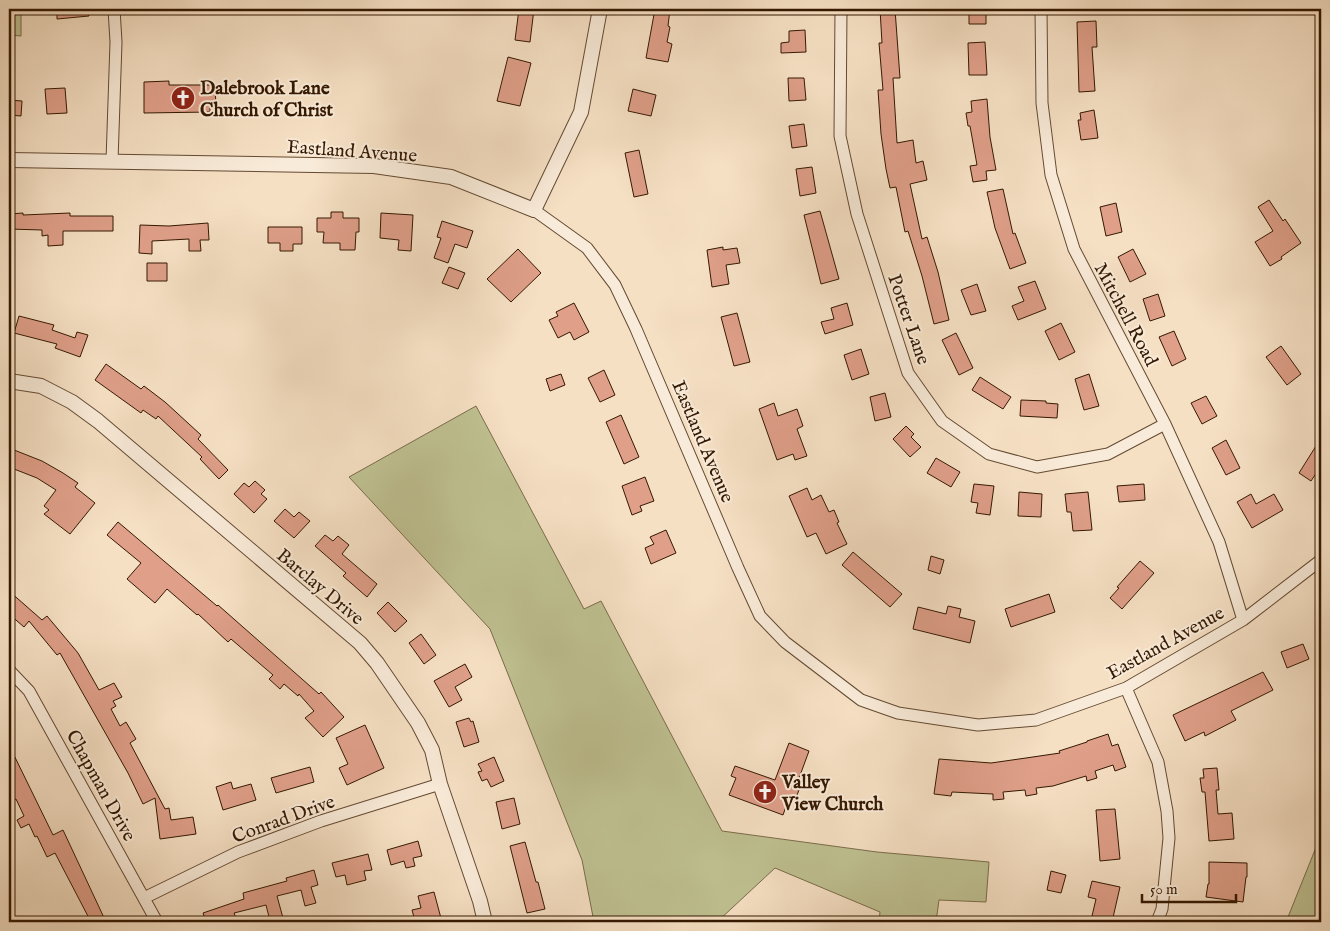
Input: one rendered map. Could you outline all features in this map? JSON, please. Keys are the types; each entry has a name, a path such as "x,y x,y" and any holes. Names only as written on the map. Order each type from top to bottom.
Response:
{"street":[{"path":"112,161 116,51 114,9"},
{"path":"534,210 581,112 600,9"},
{"name":"Potter Lane","path":"841,9 840,136 857,214 908,373 942,421 989,454 1037,467 1108,454 1165,424"},
{"name":"Mitchell Road","path":"1041,9 1042,104 1051,175 1074,249 1165,424 1219,542 1243,620"},
{"name":"Eastland Avenue","path":"9,160 374,166 451,177 534,210 587,248 615,285 636,329 760,616 785,642 861,700 898,713 978,726 1036,720 1126,688 1243,620 1321,560"},
{"name":"Barclay Drive","path":"9,381 41,386 72,402 98,421 360,643 377,663 418,724 432,750 440,784 480,901 485,922"},
{"name":"Chapman Drive","path":"9,670 29,691 157,922"},
{"path":"1126,688 1158,762 1167,810 1169,838 1162,909 1157,922"},
{"name":"Conrad Drive","path":"144,898 238,852 321,821 440,784"}],"green space":[{"path":"9,9 21,9 21,36 9,35"},
{"path":"476,406 584,609 601,601 722,831 877,852 989,862 986,902 939,900 936,922 879,922 880,912 775,868 717,922 594,922 582,860 490,629 349,477"},
{"path":"1321,835 1321,922 1286,922"}],"building":[{"path":"57,9 88,9 89,16 57,19"},
{"path":"519,9 534,9 530,42 515,40"},
{"path":"655,9 670,9 668,26 670,27 667,42 672,44 668,62 646,58"},
{"path":"880,9 895,9 900,78 893,78 897,143 913,140 916,163 923,161 927,180 910,184 922,239 927,237 938,272 949,320 934,324 908,231 905,232 896,187 890,188 886,169 878,90 883,90 879,43 882,43"},
{"path":"969,9 986,9 986,24 969,24"},
{"path":"1096,21 1097,47 1092,47 1095,91 1079,92 1077,22"},
{"path":"805,30 806,52 781,53 781,43 789,42 789,31"},
{"path":"985,42 987,75 969,75 968,43"},
{"path":"508,57 531,63 520,106 497,101"},
{"path":"788,78 804,78 806,100 789,101"},
{"path":"169,81 169,85 215,85 216,107 210,107 210,112 144,113 144,82"},
{"path":"65,88 67,113 47,114 45,89"},
{"path":"633,89 656,95 651,116 628,111"},
{"path":"987,99 990,137 996,170 986,171 987,180 973,182 970,166 977,165 966,113 972,112 971,101"},
{"path":"9,100 22,101 21,116 9,115"},
{"path":"1094,110 1098,138 1081,140 1078,120 1081,120 1080,113"},
{"path":"804,124 807,146 792,148 789,126"},
{"path":"639,150 648,194 634,197 625,153"},
{"path":"812,167 816,193 800,196 796,169"},
{"path":"1003,189 1013,234 1015,233 1026,263 1010,269 995,228 987,192"},
{"path":"1269,200 1301,243 1281,257 1282,259 1270,266 1255,242 1273,231 1258,207"},
{"path":"1116,203 1122,232 1106,236 1100,207"},
{"path":"820,211 839,279 821,284 804,215"},
{"path":"331,212 343,212 343,218 359,218 359,232 356,232 355,250 340,250 340,243 323,243 324,232 317,232 317,218 331,218"},
{"path":"23,213 23,215 70,213 70,216 113,216 113,231 63,231 63,245 48,246 48,235 42,236 42,230 9,229 9,214"},
{"path":"381,213 413,215 411,251 398,250 399,240 380,238"},
{"path":"442,221 473,231 467,248 455,244 448,263 434,258 441,238 437,237"},
{"path":"208,223 209,240 200,240 201,251 189,251 189,239 152,241 152,254 139,253 140,225 169,226"},
{"path":"268,227 302,227 302,244 293,244 293,251 280,251 280,243 268,243"},
{"path":"723,247 723,250 737,248 740,263 726,265 729,284 712,287 707,250"},
{"path":"518,249 541,273 511,302 487,279"},
{"path":"1133,249 1146,274 1130,282 1118,257"},
{"path":"147,263 167,263 167,281 147,281"},
{"path":"449,267 465,273 458,289 442,283"},
{"path":"1035,281 1046,309 1018,320 1012,306 1024,301 1018,287"},
{"path":"977,284 986,311 971,315 961,290"},
{"path":"1158,294 1165,316 1150,321 1143,299"},
{"path":"574,303 589,332 574,340 570,332 558,338 549,320 558,316 556,312"},
{"path":"847,303 853,325 825,334 821,322 834,319 831,308"},
{"path":"737,313 750,362 734,366 721,317"},
{"path":"19,316 54,325 52,330 75,338 77,332 88,335 80,357 55,348 57,344 14,333"},
{"path":"1061,323 1075,352 1059,360 1045,331"},
{"path":"1174,331 1186,359 1172,366 1159,337"},
{"path":"956,333 973,368 959,375 942,340"},
{"path":"1281,346 1301,374 1287,385 1266,357"},
{"path":"861,349 869,374 852,380 844,355"},
{"path":"106,364 141,389 144,386 165,402 201,435 198,439 228,470 219,479 200,459 202,457 158,416 156,419 143,410 141,413 95,380"},
{"path":"604,370 615,395 600,402 588,378"},
{"path":"561,374 565,385 550,391 546,379"},
{"path":"1089,374 1099,406 1084,410 1075,379"},
{"path":"980,377 1011,397 1003,409 972,390"},
{"path":"885,393 891,417 875,421 870,397"},
{"path":"1206,396 1217,416 1202,424 1191,403"},
{"path":"1021,400 1046,401 1046,403 1058,404 1057,418 1020,416"},
{"path":"774,403 778,416 797,409 803,426 797,429 807,456 795,460 793,454 777,460 759,409"},
{"path":"621,415 639,457 624,464 606,422"},
{"path":"906,426 914,434 911,437 921,447 910,457 893,439"},
{"path":"1321,438 1321,466 1311,481 1299,473"},
{"path":"1226,440 1240,468 1226,475 1212,448"},
{"path":"9,448 42,461 63,473 78,483 75,487 95,503 70,534 44,514 49,510 44,506 56,490 37,478 9,467"},
{"path":"936,458 960,472 951,487 927,473"},
{"path":"645,477 654,501 640,506 642,511 632,515 622,486"},
{"path":"255,481 265,490 261,494 267,499 254,513 234,494 244,483 249,487"},
{"path":"974,484 994,486 990,515 976,513 978,503 971,502"},
{"path":"1144,484 1145,500 1119,502 1117,486"},
{"path":"807,488 812,500 821,495 829,512 834,510 839,522 837,523 847,544 826,554 816,533 807,537 789,496"},
{"path":"1019,492 1042,494 1041,517 1018,516"},
{"path":"1088,492 1092,530 1073,531 1071,512 1067,512 1065,494"},
{"path":"1251,494 1256,504 1274,494 1283,510 1252,528 1237,502"},
{"path":"285,509 294,517 299,512 310,521 294,538 274,521"},
{"path":"118,522 218,605 319,694 321,692 344,717 323,737 305,718 314,711 299,694 298,696 284,684 280,689 269,679 273,675 231,639 228,642 167,589 155,603 142,592 127,579 141,563 107,535"},
{"path":"666,530 676,553 651,564 645,548 654,544 650,537"},
{"path":"325,535 333,541 338,536 349,545 342,554 377,584 367,597 343,576 346,573 315,546"},
{"path":"853,552 902,594 890,607 842,565"},
{"path":"931,556 944,560 940,574 928,570"},
{"path":"1140,561 1154,573 1122,609 1110,598"},
{"path":"9,591 42,620 47,616 78,653 99,690 114,683 122,697 113,701 116,706 111,709 120,726 126,722 136,739 130,743 165,809 169,808 171,820 193,817 196,834 160,839 155,798 143,804 128,773 60,653 57,655 29,621 24,627 9,614"},
{"path":"1049,594 1055,612 1011,627 1005,609"},
{"path":"388,602 407,621 395,632 377,613"},
{"path":"948,606 961,609 959,617 975,621 970,643 913,629 918,607 946,614"},
{"path":"421,634 436,655 424,664 409,643"},
{"path":"1303,644 1309,659 1287,668 1281,652"},
{"path":"465,664 472,677 455,687 462,700 449,707 434,681"},
{"path":"1263,672 1273,690 1231,711 1236,720 1205,736 1204,732 1185,741 1173,715"},
{"path":"469,718 471,722 473,721 479,742 464,747 456,722"},
{"path":"365,725 384,768 347,785 339,768 348,764 336,738"},
{"path":"1108,734 1112,746 1118,744 1126,767 1115,771 1113,765 1095,771 1097,778 1087,781 1086,776 1053,786 1036,788 1037,794 1026,796 1025,790 1003,792 1004,799 993,800 993,794 952,792 951,796 934,794 939,759 991,763 1060,753 1059,751"},
{"path":"789,743 809,751 795,789 799,790 794,803 788,801 783,815 729,795 736,778 731,776 735,766 775,780"},
{"path":"9,745 53,835 63,830 106,922 91,922 55,853 47,857 29,824 21,828 17,820 24,816 16,799 9,802"},
{"path":"494,757 504,781 491,787 487,779 482,781 478,772 482,771 478,764"},
{"path":"310,767 314,782 276,793 271,778"},
{"path":"1217,768 1219,790 1216,790 1218,814 1232,813 1234,839 1209,841 1205,792 1202,792 1200,778 1204,778 1203,769"},
{"path":"231,782 233,789 251,784 256,800 223,810 216,787"},
{"path":"514,798 520,824 502,829 496,802"},
{"path":"1115,809 1120,859 1100,861 1096,810"},
{"path":"418,841 422,856 413,858 415,866 406,868 404,861 391,865 387,850"},
{"path":"525,842 545,909 527,913 510,846"},
{"path":"368,854 372,870 364,871 366,880 347,885 345,875 336,877 332,863"},
{"path":"1209,862 1247,863 1243,902 1206,897 1209,884"},
{"path":"314,870 318,885 311,887 316,903 305,906 301,890 277,896 283,918 270,921 266,905 234,913 236,918 223,922 206,922 203,913 244,899 243,893 287,881 286,878"},
{"path":"1051,871 1066,875 1061,893 1047,890"},
{"path":"1092,881 1120,887 1112,922 1093,922 1094,917 1092,916 1096,899 1088,897"},
{"path":"434,892 442,922 425,922 424,918 415,921 412,910 421,908 418,896"}],"place":[{"name":"Dalebrook Lane Church of Christ","path":"183,98"},
{"name":"Valley View Church","path":"765,792"}]}
